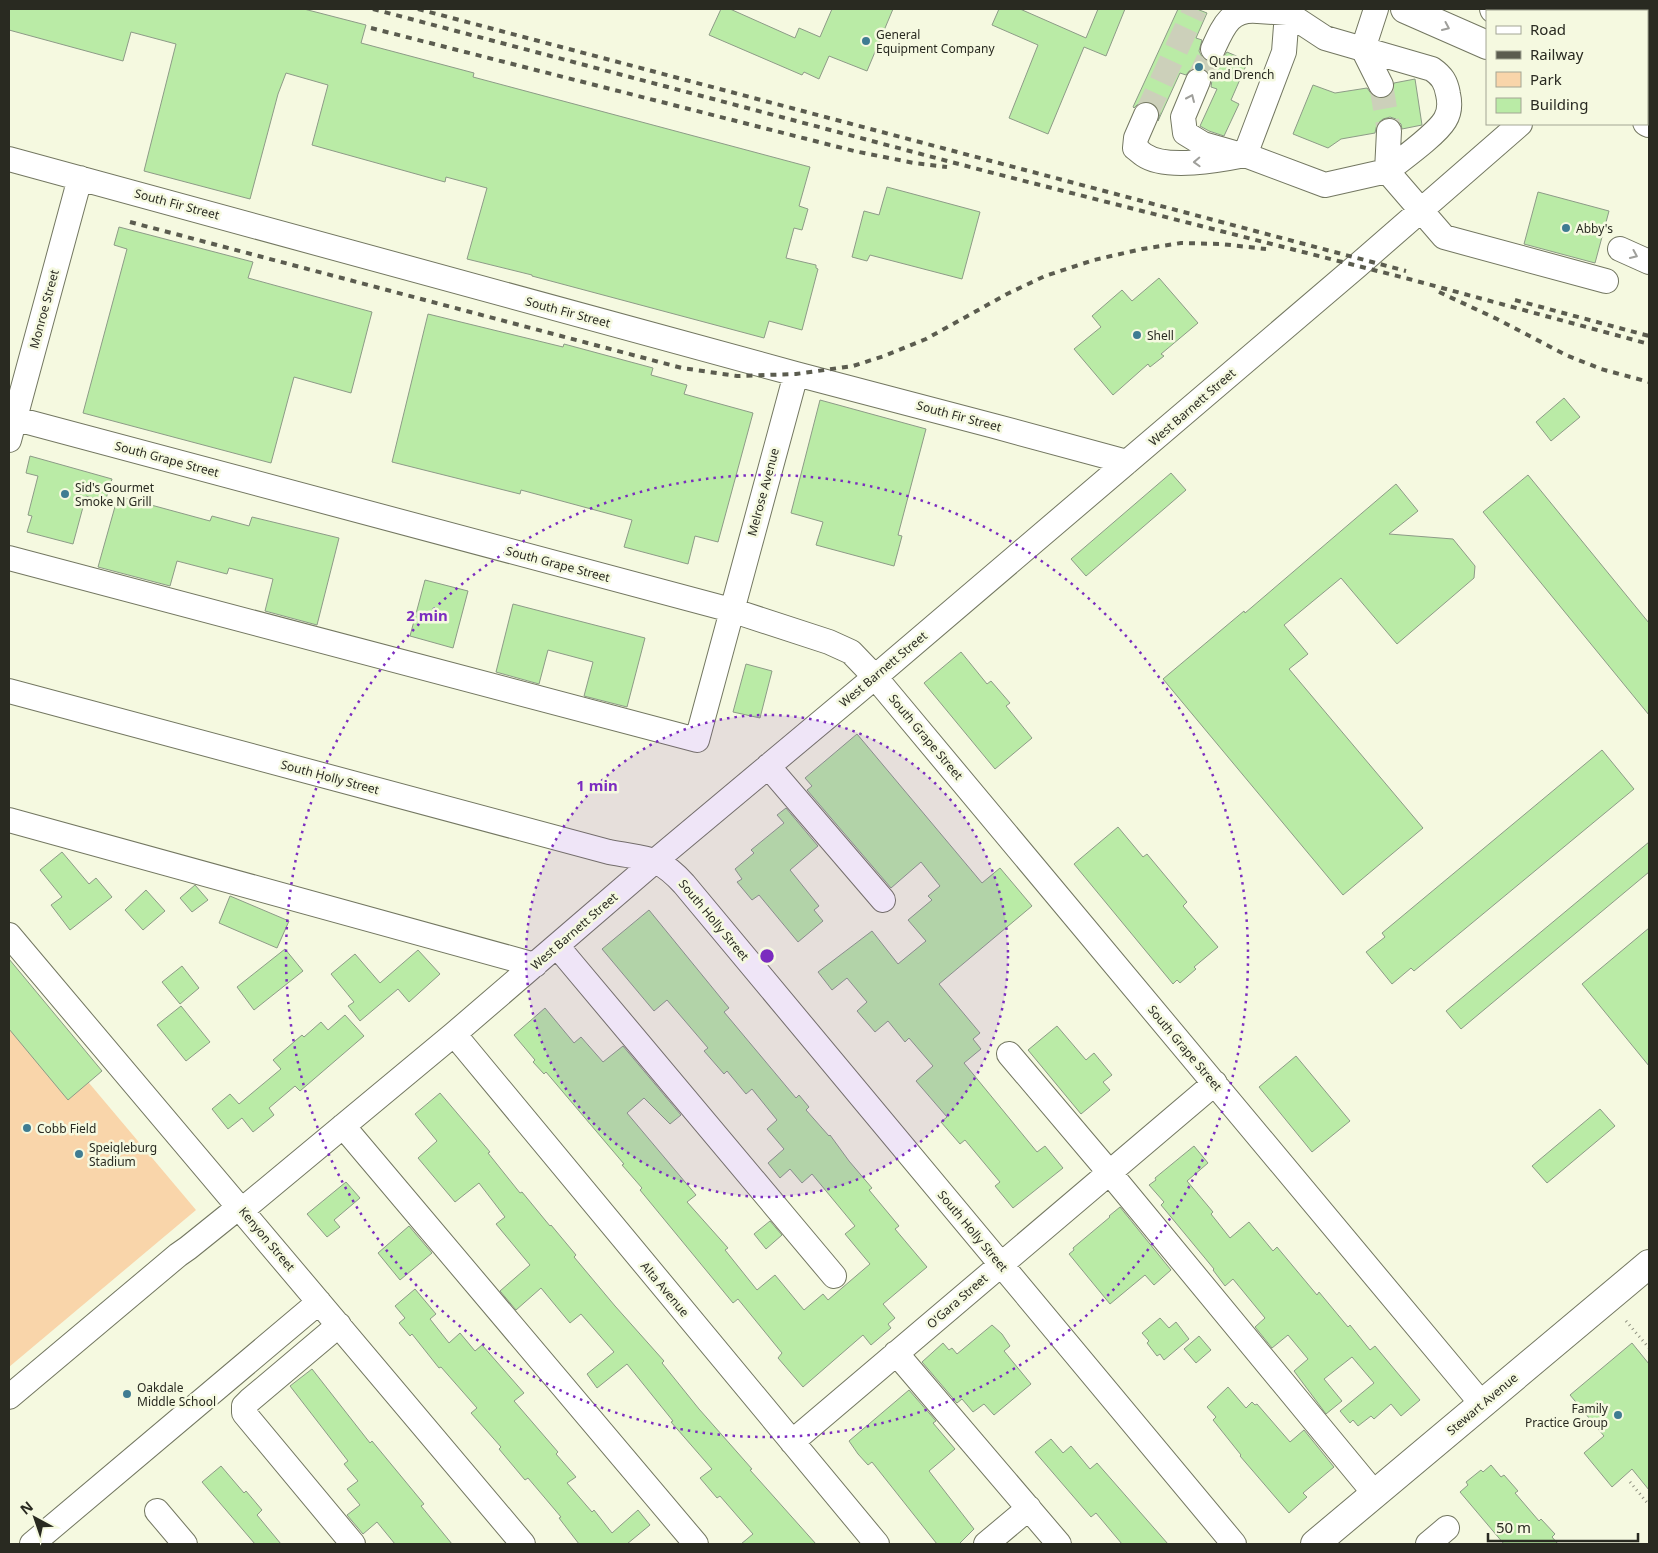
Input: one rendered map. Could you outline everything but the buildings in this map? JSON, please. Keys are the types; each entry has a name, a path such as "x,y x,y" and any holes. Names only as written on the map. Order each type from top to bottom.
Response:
{"main road":[{"path":"1405,9 1486,45"},
{"name":"Stewart Avenue","path":"1315,1544 1649,1264"}],"street":[{"path":"1376,9 1363,49 1381,85"},
{"path":"1198,81 1182,116 1185,133 1203,144 1245,155 1325,185 1387,171 1428,138 1445,120 1450,104 1447,86 1442,76 1432,69 1325,38 1286,11 1247,10 1232,15 1220,32 1213,49"},
{"path":"1245,155 1284,52 1286,11"},
{"path":"1146,115 1136,138 1135,148 1146,156 1168,163 1216,161 1245,155"},
{"name":"West Barnett Street","path":"9,1397 178,1255 241,1209 454,1034 655,861 875,677 1127,462 1519,125"},
{"path":"1389,131 1387,171 1444,237 1606,281"},
{"name":"South Fir Street","path":"9,158 796,374 1127,462"},
{"name":"Monroe Street","path":"11,425 80,178"},
{"path":"1620,249 1649,262"},
{"name":"Melrose Avenue","path":"9,558 697,740 796,374"},
{"name":"South Grape Street","path":"11,425 731,610 830,642 851,652 875,677 1482,1404"},
{"name":"South Holly Street","path":"9,691 609,852 643,856 669,869 684,884 1234,1544"},
{"path":"768,766 883,900"},
{"path":"9,820 535,965"},
{"name":"Kenyon Street","path":"9,935 523,1544"},
{"path":"557,946 834,1276"},
{"name":"Alta Avenue","path":"454,1034 877,1544"},
{"path":"1009,1054 1375,1494"},
{"name":"O'Gara Street","path":"792,1442 1215,1083"},
{"path":"343,1126 696,1544"},
{"path":"32,1544 319,1302"},
{"path":"339,1326 250,1400 244,1406 244,1412 352,1544"},
{"path":"896,1353 1059,1544"},
{"path":"986,1544 1029,1508"},
{"path":"157,1511 185,1544"},
{"path":"1428,1544 1447,1528"}],"path":[{"path":"1626,1321 1649,1348"},
{"path":"1630,1482 1649,1505"}],"green space":[{"name":"Speigleburg Stadium","path":"9,988 196,1210 9,1367"}],"tunnel":[{"path":"1146,115 1195,9"},
{"path":"1198,81 1213,49"},
{"path":"1381,85 1389,131"}],"railway":[{"path":"373,9 989,172 1409,279 1649,344"},
{"path":"418,9 1406,271"},
{"path":"371,28 854,151 914,163 947,167"},
{"path":"130,222 682,368 737,376 796,374 853,366 884,356 926,339 1007,294 1045,276 1094,260 1142,249 1181,243 1221,244 1266,249"},
{"path":"1439,292 1497,319 1566,355 1601,369 1649,382"},
{"path":"1515,300 1649,336"}],"place":[{"name":"General Equipment Company","path":"866,41"},
{"name":"Quench and Drench","path":"1199,67"},
{"name":"Abby's","path":"1566,228"},
{"name":"Shell","path":"1137,335"},
{"name":"Sid's Gourmet Smoke N Grill","path":"65,494"},
{"name":"Cobb Field","path":"27,1128"},
{"name":"Speigleburg Stadium","path":"79,1154"},
{"name":"Oakdale Middle School","path":"127,1394"},
{"name":"Family Practice Group","path":"1618,1415"}]}
